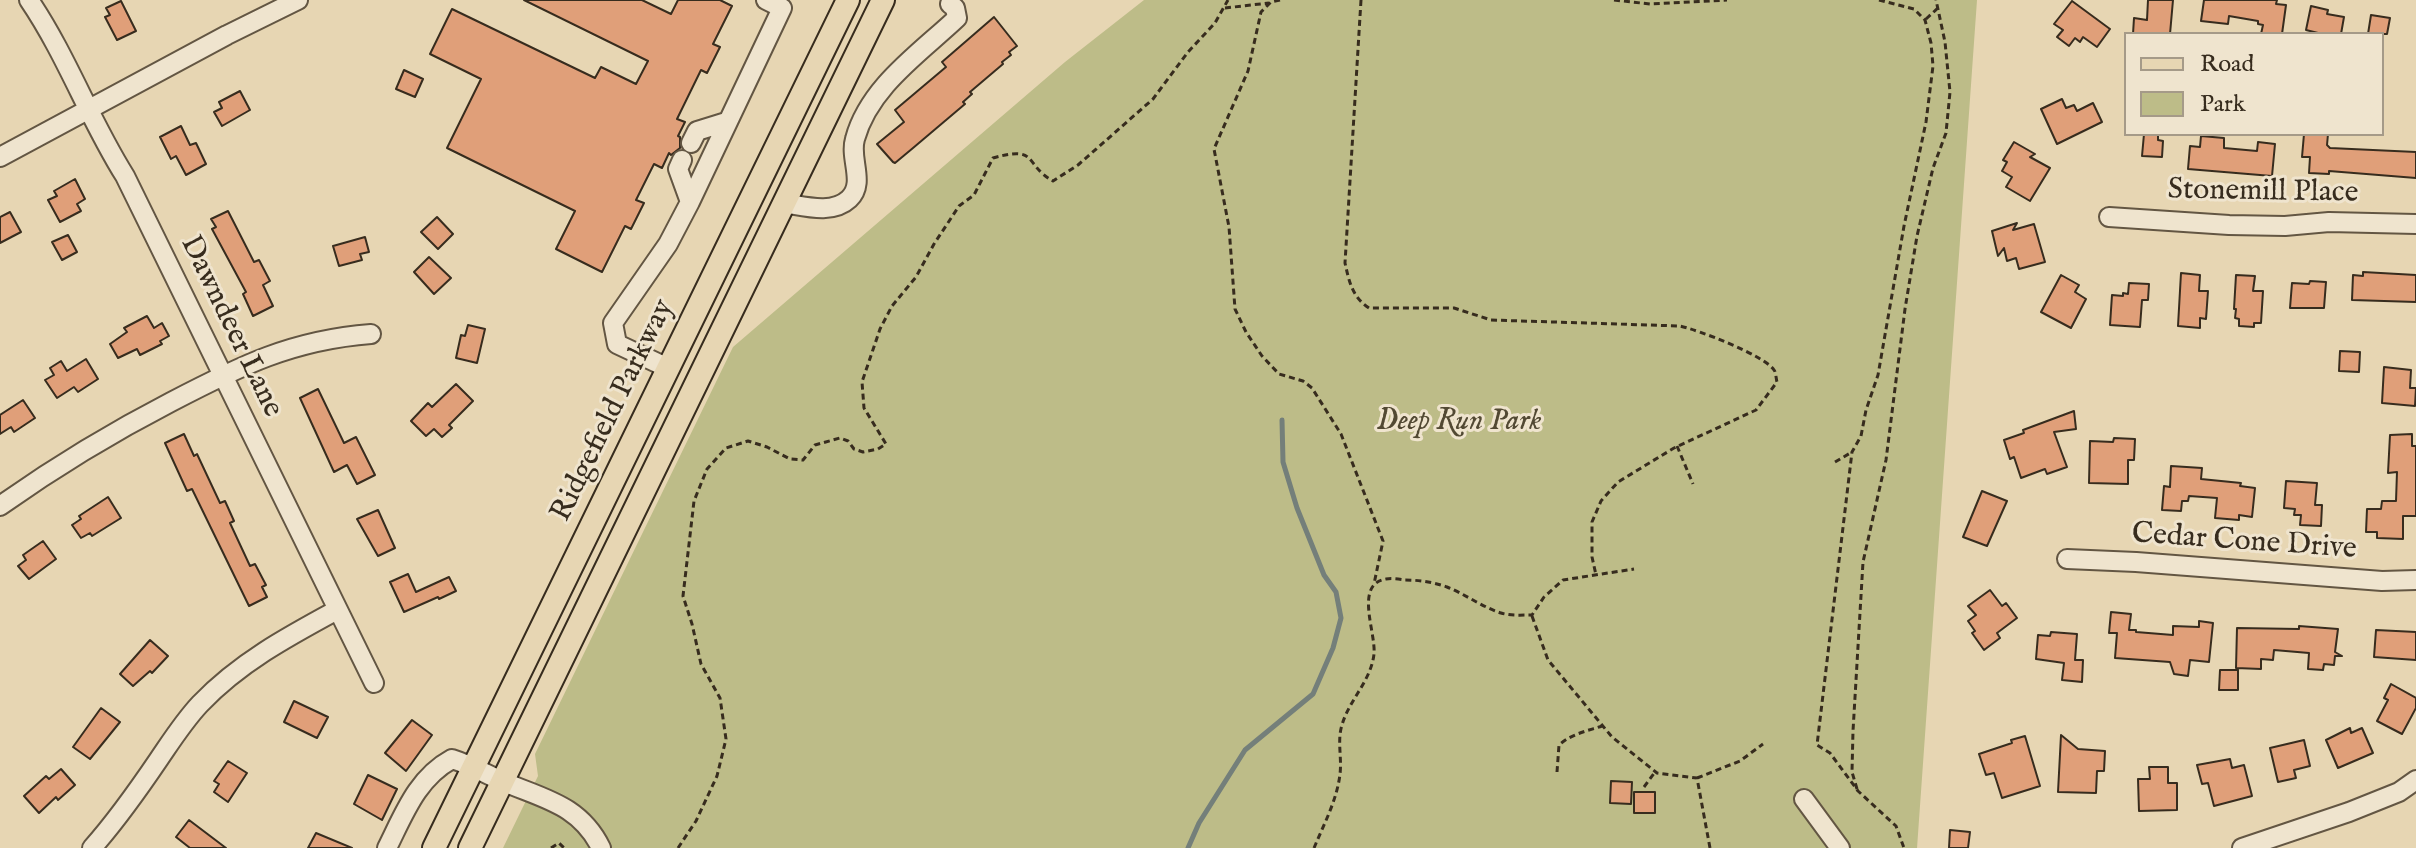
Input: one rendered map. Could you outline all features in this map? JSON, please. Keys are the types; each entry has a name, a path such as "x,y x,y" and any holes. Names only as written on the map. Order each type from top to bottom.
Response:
{"main road":[{"name":"Ridgefield Parkway","path":"434,848 848,0"},
{"name":"Ridgefield Parkway","path":"470,848 883,0"}],"street":[{"name":"Dawndeer Lane","path":"29,0 65,57 103,140 125,176 374,683"},
{"path":"0,157 298,0"},
{"path":"668,368 617,344 613,323 668,244 782,8 766,0"},
{"path":"783,203 830,208 851,197 857,183 854,140 867,112 883,87 957,18 955,8 950,4"},
{"path":"690,202 678,169 697,131 726,122"},
{"name":"Stonemill Place","path":"2109,217 2229,225 2285,226 2329,222 2416,224"},
{"path":"0,506 113,432 223,375 285,349 342,336 371,334"},
{"name":"Cedar Cone Drive","path":"2067,559 2382,581 2416,580"},
{"path":"92,848 116,821 179,729 200,705 246,663 337,610"},
{"path":"387,848 413,796 437,767 452,759 552,800 573,812 587,826 601,848"},
{"path":"2242,848 2362,807 2399,792 2416,780"},
{"path":"1804,799 1840,848"}],"path":[{"path":"678,848 696,821 717,776 726,739 720,698 701,664 683,596 694,501 707,469 726,448 748,441 790,459 803,460 815,445 840,438 863,452 886,444 864,408 862,382 880,329 959,206 974,195 993,158 1013,152 1023,154 1034,161 1041,174 1053,181 1078,165 1153,99 1188,52 1215,23 1228,0"},
{"path":"1225,8 1280,0"},
{"path":"1361,0 1345,263 1351,289 1361,303 1369,308 1454,308 1491,320 1680,326 1733,346 1767,363 1775,371 1777,382 1756,410 1677,446 1618,482 1601,501 1592,522 1592,557 1596,575"},
{"path":"1614,0 1650,4 1727,0"},
{"path":"1879,0 1914,9 1925,20 1933,66 1926,122 1878,375 1861,436 1852,452 1817,745 1830,753 1858,791 1896,826 1904,848"},
{"path":"1858,791 1852,772 1863,562 1886,460 1917,236 1933,168 1946,133 1950,92 1945,42 1936,0"},
{"path":"1272,1 1261,12 1248,71 1214,149 1229,227 1235,309 1262,356 1279,374 1303,381 1312,388 1341,434 1383,541 1368,610 1374,634 1374,655 1366,681 1341,728 1341,772 1336,797 1314,848"},
{"path":"1925,20 1938,8"},
{"path":"1677,446 1693,484"},
{"path":"1835,462 1852,452"},
{"path":"1532,615 1544,597 1563,580 1634,569"},
{"path":"1374,584 1386,579 1422,580 1446,587 1505,614 1532,615"},
{"path":"1532,615 1548,660 1602,726 1655,772 1697,778 1740,761 1763,744"},
{"path":"1557,772 1559,745 1564,740 1602,726"},
{"path":"1644,787 1655,772"},
{"path":"1697,778 1710,848"},
{"path":"551,848 559,843 564,848"}],"green space":[{"name":"Deep Run Park","path":"1144,0 1977,0 1917,848 503,848 538,776 535,754 733,347 1065,62"}],"building":[{"path":"524,0 642,0 671,14 678,0 720,0 732,6 713,44 720,47 707,73 701,70 677,119 685,122 678,136 680,148 671,155 669,153 662,168 654,164 636,200 644,203 631,229 625,226 602,272 556,249 575,211 447,148 481,79 430,54 452,9 595,78 601,67 636,84 648,61"},
{"path":"2148,0 2173,0 2170,32 2133,32 2134,18 2147,20"},
{"path":"2204,0 2277,0 2276,4 2286,5 2282,32 2261,32 2263,25 2258,21 2229,16 2228,24 2201,21"},
{"path":"121,1 136,31 117,40 105,17 110,15 106,8"},
{"path":"2072,1 2110,29 2097,47 2083,37 2080,42 2075,38 2069,46 2057,37 2063,30 2054,24"},
{"path":"2311,6 2328,10 2327,14 2344,17 2341,32 2306,30"},
{"path":"2371,15 2390,18 2387,34 2368,32"},
{"path":"994,17 1017,46 1009,52 1011,55 970,92 972,94 963,102 965,104 893,162 877,144 904,122 895,110 946,67 942,62"},
{"path":"404,70 423,79 415,97 396,89"},
{"path":"240,91 250,110 222,126 214,112 222,108 219,102"},
{"path":"2062,99 2066,108 2074,105 2077,111 2093,103 2102,122 2057,144 2041,109"},
{"path":"181,126 190,145 196,143 206,164 186,175 176,156 171,159 160,137"},
{"path":"2144,136 2158,136 2158,140 2163,141 2162,157 2142,156"},
{"path":"2201,136 2224,138 2224,148 2257,151 2258,142 2275,144 2272,176 2188,169 2190,146 2200,147"},
{"path":"2304,136 2328,136 2327,145 2330,148 2416,152 2416,178 2329,171 2329,174 2309,173 2310,157 2302,157"},
{"path":"2014,142 2035,154 2030,157 2050,168 2030,201 2006,187 2012,177 2002,171 2007,162 2003,160"},
{"path":"75,179 85,199 77,204 81,211 60,222 48,200 57,196 54,191"},
{"path":"228,211 254,262 259,260 270,281 263,285 273,306 253,316 243,294 246,292 212,229 216,227 211,219"},
{"path":"10,212 21,232 0,243 0,217"},
{"path":"437,217 453,234 438,249 421,232"},
{"path":"2017,223 2013,230 2034,224 2045,262 2019,269 2016,258 2007,261 2004,248 1998,256 1992,231"},
{"path":"68,235 77,252 62,260 52,242"},
{"path":"365,237 369,252 360,254 362,260 339,266 333,246"},
{"path":"429,257 451,278 434,294 414,272"},
{"path":"2363,272 2416,275 2416,302 2352,300 2353,275 2363,276"},
{"path":"2181,273 2200,275 2199,291 2208,291 2206,319 2200,318 2200,328 2178,326"},
{"path":"2061,275 2079,285 2075,292 2086,299 2071,328 2041,312"},
{"path":"2236,275 2255,276 2253,291 2263,291 2261,323 2254,323 2254,327 2239,326 2239,319 2235,318"},
{"path":"2310,281 2326,282 2324,308 2290,308 2292,283 2309,284"},
{"path":"2129,283 2149,284 2148,300 2142,300 2140,327 2110,325 2112,295 2128,294"},
{"path":"147,316 154,328 162,323 169,336 160,341 162,344 140,355 137,349 118,358 110,344 127,332 124,328"},
{"path":"468,325 485,329 477,363 456,358 461,335 465,336"},
{"path":"2340,351 2360,352 2359,372 2339,371"},
{"path":"86,359 98,379 78,392 74,387 57,398 45,380 54,375 50,368 61,361 67,371"},
{"path":"2384,367 2411,370 2410,388 2416,388 2415,406 2382,403"},
{"path":"456,384 473,401 449,425 452,428 442,437 434,429 426,436 411,421 428,403 432,407"},
{"path":"318,389 344,443 356,437 375,475 357,484 347,465 334,472 300,398"},
{"path":"23,400 35,418 14,432 11,427 0,434 0,415"},
{"path":"2074,411 2076,429 2054,432 2067,467 2047,474 2045,469 2021,478 2004,440"},
{"path":"184,434 220,503 225,501 234,521 230,523 250,566 255,564 266,585 262,587 267,597 249,606 192,489 187,491 165,443"},
{"path":"2412,434 2412,446 2416,446 2416,516 2403,516 2403,539 2377,538 2377,532 2366,532 2367,509 2381,509 2382,501 2396,501 2397,472 2388,473 2390,435"},
{"path":"2114,438 2135,439 2134,460 2128,460 2128,484 2089,483 2090,441 2113,442"},
{"path":"2171,466 2202,468 2201,479 2241,483 2240,486 2255,488 2252,517 2239,515 2239,520 2215,518 2217,498 2189,496 2188,501 2182,501 2181,511 2162,510 2164,486 2170,487"},
{"path":"2286,481 2317,483 2315,505 2322,505 2321,526 2300,525 2301,515 2294,515 2295,509 2284,508"},
{"path":"1982,491 2007,501 1987,546 1963,537"},
{"path":"108,497 121,518 92,536 90,533 81,538 72,525 81,519 79,516"},
{"path":"378,510 395,548 378,556 357,519"},
{"path":"43,541 56,559 29,579 18,566 26,560 23,555"},
{"path":"408,574 416,592 449,577 456,591 404,612 390,582"},
{"path":"1990,590 2002,606 2006,603 2017,618 1997,633 2000,638 1984,650 1972,633 1975,631 1968,621 1976,615 1968,606"},
{"path":"2111,612 2131,614 2129,630 2136,632 2173,635 2173,626 2199,627 2199,621 2213,623 2209,662 2190,660 2188,676 2174,674 2170,662 2115,658 2117,633 2109,633"},
{"path":"2299,626 2338,629 2335,652 2342,656 2335,656 2334,665 2324,664 2323,670 2308,669 2309,653 2274,650 2273,660 2261,659 2261,669 2236,668 2237,628 2299,629"},
{"path":"2376,630 2416,632 2416,660 2374,657"},
{"path":"2051,632 2077,634 2075,660 2083,660 2082,682 2062,680 2064,663 2036,659 2038,635 2050,636"},
{"path":"150,640 168,656 152,673 150,671 133,686 120,674"},
{"path":"2220,670 2238,670 2238,690 2219,690"},
{"path":"2391,684 2416,698 2416,708 2402,734 2377,721 2388,700 2384,698"},
{"path":"294,701 328,717 317,738 284,722"},
{"path":"101,708 120,722 90,759 73,747"},
{"path":"412,720 432,735 406,771 385,753"},
{"path":"2350,728 2351,733 2362,728 2373,753 2338,768 2326,740"},
{"path":"2061,735 2078,749 2105,751 2104,771 2097,771 2096,793 2058,792"},
{"path":"2025,736 2040,786 2002,798 1994,773 1986,775 1979,754"},
{"path":"2304,740 2310,766 2294,770 2296,778 2278,782 2270,748"},
{"path":"2230,759 2232,768 2244,765 2252,796 2214,806 2208,783 2202,784 2197,765"},
{"path":"228,761 247,773 228,802 214,792 219,784 214,781"},
{"path":"2149,767 2168,767 2168,783 2177,783 2177,810 2139,811 2138,779 2150,779"},
{"path":"61,769 75,785 39,813 24,796 46,776 49,779"},
{"path":"368,775 397,789 382,820 354,804"},
{"path":"1611,781 1632,782 1631,804 1610,803"},
{"path":"1634,792 1655,792 1655,813 1634,813"},
{"path":"189,820 226,848 190,848 176,837"},
{"path":"1950,830 1970,832 1968,848 1949,848"},
{"path":"316,833 352,848 308,848"}],"waterway":[{"path":"1188,848 1199,823 1245,750 1313,694 1333,648 1341,618 1336,592 1324,575 1297,508 1283,462 1282,420"}]}
